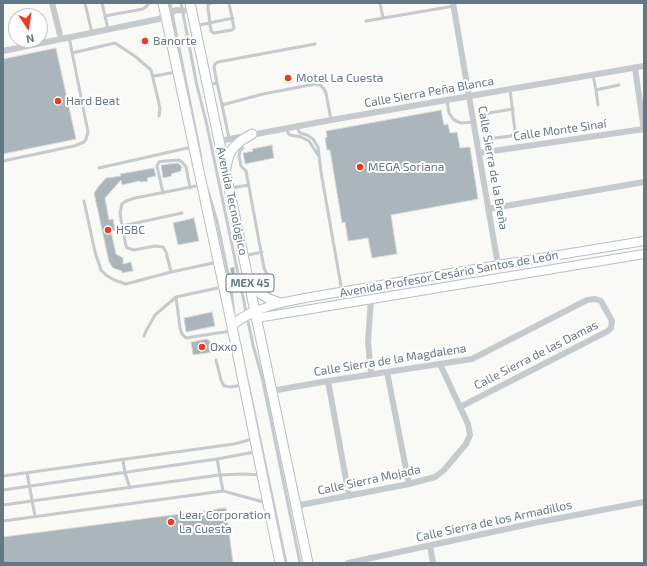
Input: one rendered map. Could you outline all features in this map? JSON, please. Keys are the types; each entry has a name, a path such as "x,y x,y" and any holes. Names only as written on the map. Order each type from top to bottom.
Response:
{"main road":[{"name":"MEX 45","path":"163,3 169,14 177,71 223,287 233,326 256,451 280,563"},
{"name":"Avenida Tecnológico","path":"191,7 244,256 253,315 308,563"},
{"path":"226,169 229,155 233,148 252,134"},
{"path":"248,276 261,294 280,303"},
{"path":"233,326 253,315"}],"street":[{"path":"52,3 61,39"},
{"name":"Calle Sierra de la Breña","path":"454,4 498,265"},
{"path":"3,51 159,19 191,7"},
{"name":"Calle Sierra Peña Blanca","path":"219,140 644,66"},
{"path":"635,68 644,130"},
{"name":"Calle Monte Sinaí","path":"479,154 644,130"},
{"path":"488,208 644,182"},
{"name":"Avenida Profesor Cesário Santos de León","path":"253,315 280,303 644,241"},
{"name":"Avenida Profesor Cesário Santos de León","path":"253,315 371,299 644,254"},
{"path":"370,287 371,299 368,342 371,374"},
{"name":"Calle Sierra de la Magdalena","path":"271,391 371,374 463,361 480,356 587,300 595,299"},
{"name":"Calle Sierra de las Damas","path":"460,407 608,331 611,328 612,322 601,302 595,299"},
{"path":"440,364 460,407"},
{"path":"387,372 409,484"},
{"path":"328,381 348,496"},
{"name":"Calle Sierra Mojada","path":"296,506 409,484 435,476 444,470 469,440 470,430 460,407"},
{"name":"Calle Sierra de los Armadillos","path":"348,563 539,522 644,502"},
{"path":"430,546 433,563"}],"lane":[{"path":"85,3 92,33"},
{"path":"102,3 108,29"},
{"path":"105,16 143,9 149,3"},
{"path":"170,3 169,14 206,184 217,221 231,288 233,326 286,563"},
{"path":"181,3 197,86 253,315 253,345 262,377 300,563"},
{"path":"211,3 208,5 208,9 212,33 232,30 234,28 229,3"},
{"path":"380,3 383,18"},
{"path":"439,3 440,8"},
{"path":"366,21 440,8 454,4"},
{"path":"195,26 232,18"},
{"path":"3,161 74,146 84,142 88,132 69,37"},
{"path":"72,53 115,43 121,46 149,67 154,76 160,108 159,116"},
{"path":"229,138 217,83 214,67 215,64 218,62 316,44"},
{"path":"154,76 177,71"},
{"path":"593,75 598,105"},
{"path":"207,85 217,83"},
{"path":"222,105 249,97 315,84 320,85 324,89 331,120"},
{"path":"596,90 619,85"},
{"path":"510,90 513,110 515,133 511,136 491,137 486,115 489,113 513,110"},
{"path":"447,100 450,113 454,120 461,123 474,122"},
{"path":"296,126 300,133 313,139 318,147 344,303"},
{"path":"287,128 290,135 301,137 309,141 319,157"},
{"path":"99,168 194,147"},
{"path":"243,148 240,151 239,156 241,166 246,171 264,268 271,283"},
{"path":"163,193 157,166 159,162 179,160 183,163 186,167 190,188"},
{"path":"171,272 166,252 163,247 155,246 134,250 127,248 120,212 122,204 135,198 201,185"},
{"path":"229,188 249,185"},
{"path":"84,201 94,252 101,270 114,280 126,284 171,272 218,262"},
{"path":"122,226 182,213"},
{"path":"244,256 262,252"},
{"path":"144,336 155,315 176,297 223,287"},
{"path":"176,297 180,328 184,336 190,338 233,326"},
{"path":"216,360 224,386 231,387 243,385"},
{"path":"3,476 27,474 234,444 254,439"},
{"path":"3,490 217,459 256,451"},
{"path":"217,459 223,492"},
{"path":"123,460 125,473 130,488"},
{"path":"27,474 35,516"},
{"path":"3,505 219,475 261,475"},
{"path":"3,521 223,492 267,503"}],"building":[{"path":"56,48 76,139 3,154 3,59"},
{"path":"441,110 444,125 448,124 450,133 457,132 460,148 470,147 478,199 391,215 397,254 372,258 368,238 348,241 345,222 342,223 330,150 327,150 325,138 327,137 326,131"},
{"path":"272,145 274,158 245,164 243,153 253,151 252,149"},
{"path":"178,163 183,168 181,168 181,171 171,174 172,176 163,178 161,165"},
{"path":"154,168 156,176 147,178 148,181 139,181 122,185 121,180 105,198 109,220 113,219 115,230 111,231 116,254 123,258 123,264 131,262 133,271 122,273 122,271 113,268 109,262 94,193 106,178"},
{"path":"194,218 199,241 178,245 173,223"},
{"path":"234,267 237,284 233,285 230,268"},
{"path":"212,312 215,326 186,332 184,318"},
{"name":"Oxxo","path":"207,339 211,342 213,352 193,355 191,342"},
{"name":"Lear Corporation La Cuesta","path":"226,508 233,563 3,563 3,537"}],"place":[{"name":"Banorte","path":"145,41"},
{"name":"Motel La Cuesta","path":"288,78"},
{"name":"Hard Beat","path":"58,101"},
{"name":"MEGA Soriana","path":"360,167"},
{"name":"HSBC","path":"108,230"},
{"name":"Oxxo","path":"202,347"},
{"name":"Lear Corporation La Cuesta","path":"171,522"}]}
